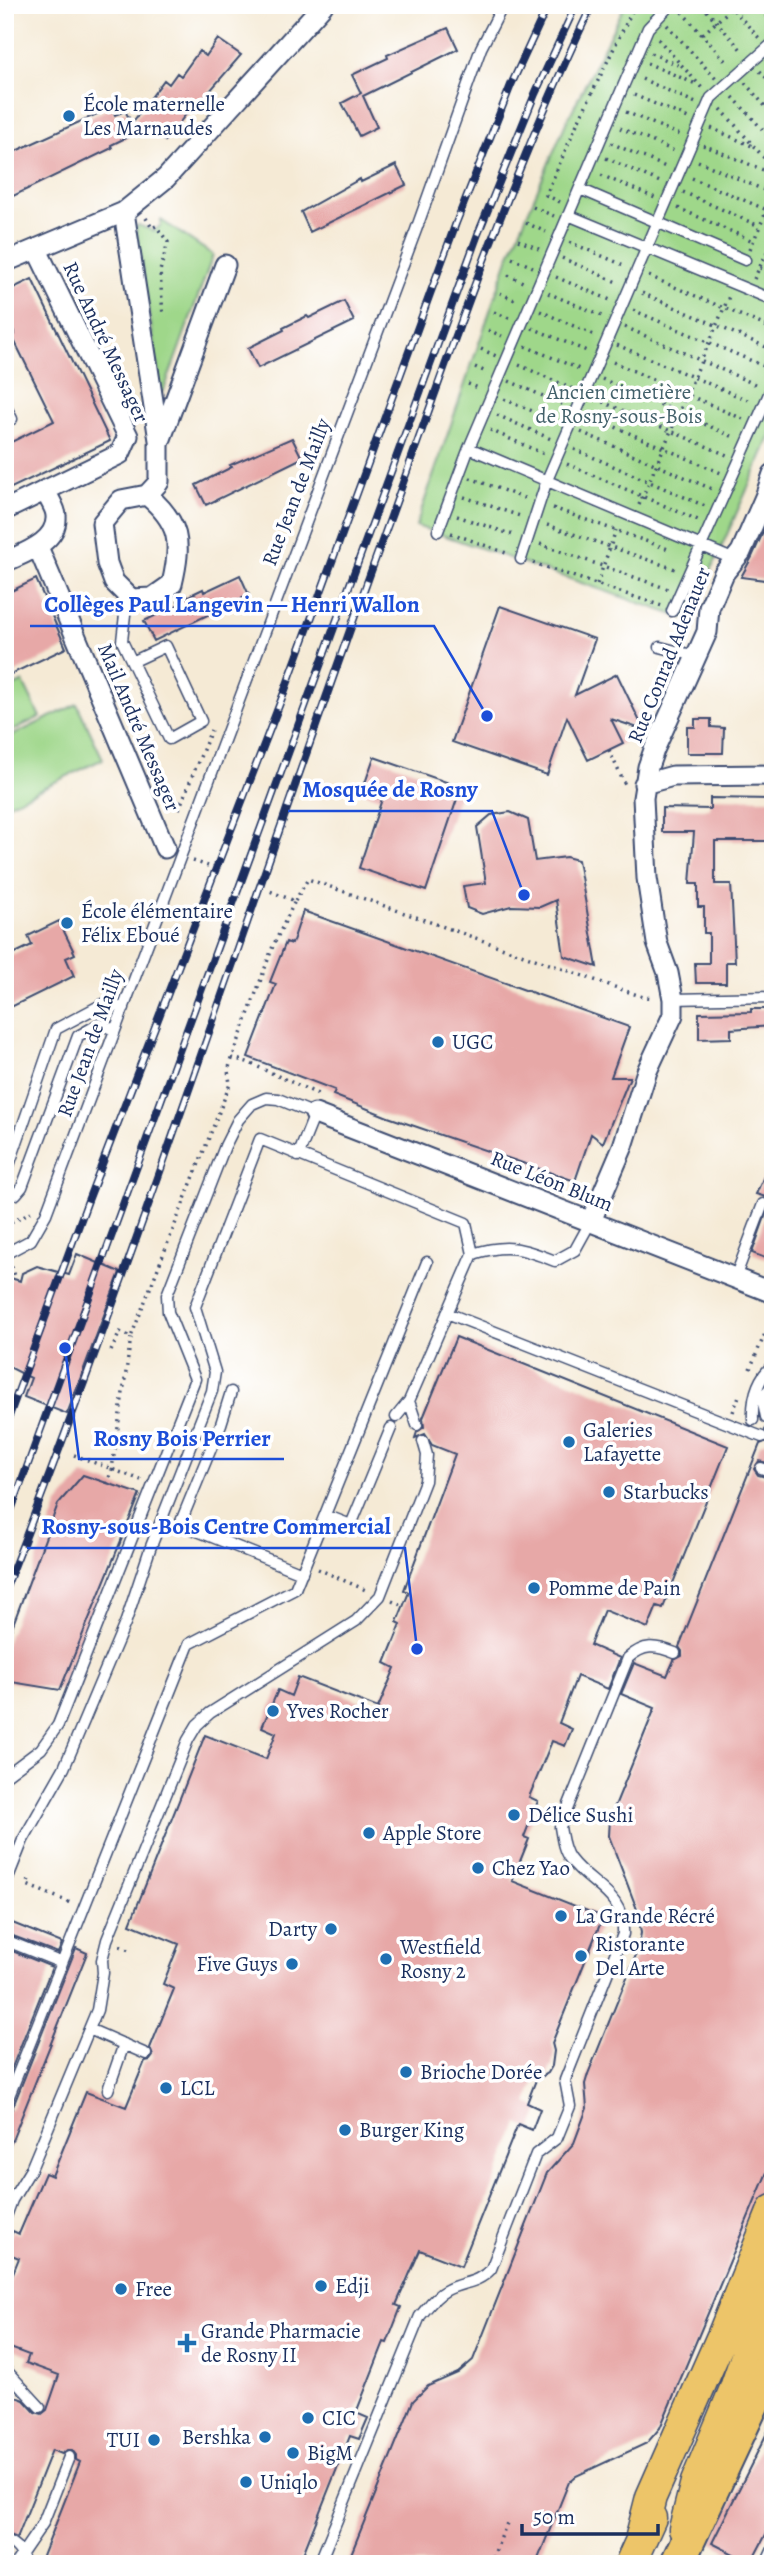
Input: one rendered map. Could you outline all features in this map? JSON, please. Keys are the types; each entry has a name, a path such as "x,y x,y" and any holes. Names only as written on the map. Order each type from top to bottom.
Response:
{"highway":[{"path":"676,2564 773,2359"}],"main road":[{"path":"634,2555 652,2497 773,2210"},
{"path":"634,2555 769,2287"},
{"path":"676,2564 696,2482 734,2391 769,2287"}],"street":[{"path":"5,262 131,207 166,178 323,5"},
{"path":"131,207 159,444 159,482 147,495 121,500 102,523 107,563 114,582 131,598 152,598 172,584 178,557 174,525 163,509 147,495"},
{"name":"Rue André Messager","path":"5,510 120,454 128,436 37,250"},
{"path":"159,444 225,265"},
{"name":"Rue Conrad Adenauer","path":"591,1221 623,1146 648,1071 673,1015 673,999 668,973 657,943 647,878 644,791 654,750 706,632 709,608 724,573 741,552 769,498 773,474"},
{"path":"5,562 38,547 51,533 56,516 45,490"},
{"name":"Mail André Messager","path":"38,547 165,848"},
{"path":"644,791 664,777 773,775"},
{"name":"Rue Léon Blum","path":"315,1114 773,1293"}],"lane":[{"name":"Rue Jean de Mailly","path":"5,1254 31,1240 46,1214 411,242 481,48 503,5"},
{"path":"438,531 469,448 637,53 654,19 670,5"},
{"path":"521,558 547,480 711,98 770,46"},
{"path":"580,189 745,260"},
{"path":"569,214 773,300"},
{"path":"672,611 683,572 701,545 772,388"},
{"path":"5,405 12,419"},
{"path":"469,448 735,560"},
{"path":"127,594 122,641 132,662 169,739 201,721 166,646 132,662"},
{"path":"660,647 696,656"},
{"path":"673,999 773,997"},
{"path":"5,1177 56,1029 103,1004 124,1008"},
{"path":"6,1195 16,1194 22,1187 78,1037 99,1024 115,1030"},
{"path":"5,1776 41,1749 58,1725 195,1379 168,1312 167,1295 225,1146 238,1120 252,1104 266,1098 278,1099 315,1114 298,1156"},
{"path":"5,1885 23,1840 64,1769 85,1719 126,1620 150,1549 212,1391 215,1371 195,1307 260,1139 466,1223 473,1254 409,1401 396,1417"},
{"path":"735,1278 763,1204"},
{"path":"473,1254 495,1247 514,1248 525,1249 555,1261 575,1250 591,1221"},
{"path":"5,2106 189,1644 295,1589 427,1262"},
{"path":"447,1313 762,1437"},
{"path":"753,1420 752,1402 761,1380 773,1364"},
{"path":"766,1417 762,1397 773,1385"},
{"path":"231,1392 221,1424 180,1524 302,1573"},
{"path":"409,1401 417,1425"},
{"path":"325,1516 351,1525 391,1428"},
{"path":"5,2219 12,2200 31,2169 97,2010 103,1973 102,1960 107,1940 188,1740 197,1725 210,1713 356,1621 380,1596 425,1481 427,1455 423,1441"},
{"path":"761,1468 773,1472"},
{"path":"319,2564 421,2316 435,2298 446,2290 481,2279 491,2269 536,2154 557,2138 570,2106 565,2080 623,1934 624,1919 618,1904 570,1859 563,1845 560,1827 628,1658 639,1649 656,1645 675,1653"},
{"path":"5,1940 62,1963"},
{"path":"89,2029 146,2054"},
{"path":"108,2090 124,2044"},
{"path":"5,2369 40,2407"},
{"path":"15,2564 43,2523 69,2457"},
{"path":"9,2542 33,2539"},
{"path":"9,2542 22,2552 25,2564"},
{"path":"766,2564 773,2549"}],"path":[{"path":"676,5 773,115"},
{"path":"702,5 773,85"},
{"path":"756,5 773,24"},
{"path":"702,35 732,6 770,46"},
{"path":"569,214 546,195 633,9"},
{"path":"637,53 685,69"},
{"path":"637,53 702,87"},
{"path":"629,74 707,108"},
{"path":"745,260 773,196"},
{"path":"131,207 152,228 156,226 168,242 160,271 163,316"},
{"path":"533,208 569,214"},
{"path":"749,291 770,252 773,239"},
{"path":"518,240 773,350"},
{"path":"512,258 773,370"},
{"path":"760,268 773,274"},
{"path":"508,275 701,360 772,388"},
{"path":"634,517 734,284"},
{"path":"500,293 763,407"},
{"path":"494,312 755,425"},
{"path":"488,330 747,443"},
{"path":"481,349 739,460"},
{"path":"475,367 731,477"},
{"path":"468,384 724,494"},
{"path":"485,410 716,511"},
{"path":"479,426 710,525"},
{"path":"471,469 450,533 664,607 683,572 682,563"},
{"path":"468,478 674,551"},
{"path":"462,496 683,572"},
{"path":"456,515 671,590"},
{"path":"597,584 616,530"},
{"path":"179,809 213,726 201,721"},
{"path":"609,750 630,798 644,791"},
{"path":"191,860 208,866"},
{"path":"107,1484 112,1469 131,1337 230,1084 228,1070 274,946 308,879 643,997 673,999"},
{"path":"267,890 295,901"},
{"path":"232,1058 247,1062 323,1097 315,1114"},
{"path":"5,1225 36,1210 46,1214"},
{"path":"111,1352 120,1332 131,1337"},
{"path":"74,1455 144,1481"},
{"path":"324,1573 403,1606"},
{"path":"29,1880 27,1885 81,1907"},
{"path":"490,2564 507,2523"}],"green space":[{"name":"Ancien cimetière de Rosny-sous-Bois","path":"625,5 773,5 773,431 689,620 416,526 508,259 565,125"},
{"path":"161,220 213,255 163,393 136,227 138,225 154,231 161,225"},
{"path":"23,682 40,717 5,734 5,691"},
{"path":"77,704 103,759 5,806 5,739"}],"building":[{"path":"448,28 458,49 363,96 377,127 359,136 342,103 361,93 352,75 388,58 387,55"},
{"path":"218,39 241,55 197,106 194,104 165,141 148,127 111,145 112,148 5,200 5,156 112,107 115,115 125,111 132,123 164,80 169,84 177,73 181,76 199,51 206,56"},
{"path":"396,165 406,185 310,232 301,212 360,179 361,182"},
{"path":"32,279 110,441 5,491 5,445 54,421 12,336 15,334 5,313 5,292"},
{"path":"344,301 354,321 258,368 248,348 307,316 309,318"},
{"path":"292,438 302,458 206,505 196,485 232,467 230,465"},
{"path":"773,510 773,581 741,577 752,557"},
{"path":"240,575 249,595 154,641 144,621 180,604 178,601 203,589 204,592"},
{"path":"36,579 66,648 5,677 5,594"},
{"path":"500,606 595,639 575,695 617,674 644,730 611,719 623,743 588,760 567,717 547,775 452,742"},
{"path":"695,719 711,719 711,727 724,728 723,753 687,753 687,727 695,727"},
{"path":"374,757 461,787 426,891 359,868 382,799 362,792"},
{"path":"710,798 773,799 773,841 715,841 715,884 731,884 735,962 726,962 726,983 696,983 695,963 709,963 709,933 704,933 704,907 698,907 698,884 690,884 694,832 662,832 662,808 710,809"},
{"path":"510,812 528,820 535,861 566,857 578,860 597,967 564,956 556,900 540,907 511,906 482,914 467,908 463,886 486,883 477,827 491,815"},
{"name":"UGC","path":"303,911 629,1027 611,1077 630,1077 603,1143 591,1134 575,1181 388,1117 333,1095 335,1090 248,1057 276,984 270,982 286,942 292,944"},
{"path":"59,921 75,954 66,958 74,976 5,1010 5,958 32,945 28,936"},
{"path":"751,1009 773,1009 773,1026 731,1029 731,1038 699,1039 699,1013 751,1012"},
{"path":"773,1156 773,1261 752,1253 770,1203 766,1197 756,1194"},
{"path":"77,1254 120,1272 67,1414 24,1397 31,1378 5,1365 5,1293 11,1278 20,1281 22,1273 37,1266 69,1275"},
{"name":"Westfield Rosny 2","path":"456,1337 728,1446 663,1608 657,1606 648,1628 604,1610 590,1645 620,1658 608,1689 577,1676 559,1723 572,1729 565,1746 552,1741 529,1797 538,1801 524,1837 529,1839 512,1881 603,1917 552,2043 552,2066 548,2073 536,2080 527,2103 540,2109 532,2130 518,2124 461,2266 420,2250 396,2305 401,2307 387,2343 384,2342 356,2413 368,2418 359,2439 350,2436 299,2564 40,2564 80,2462 76,2460 72,2450 62,2454 52,2450 17,2538 5,2533 5,2393 24,2400 35,2412 42,2414 47,2410 59,2375 26,2363 29,2355 5,2346 5,2293 19,2258 5,2252 5,2248 13,2231 19,2234 45,2173 52,2176 86,2092 126,2107 145,2061 153,2056 150,2048 174,1989 163,1984 179,1944 130,1924 205,1735 266,1759 276,1733 262,1727 278,1690 291,1696 298,1677 378,1708 395,1668 385,1663 401,1624 397,1622 409,1592 404,1590 455,1454 432,1445 425,1434 415,1438 417,1432 424,1427 423,1418"},
{"path":"773,1420 773,1464 759,1461 754,1469 758,1475 773,1479 773,2158 660,2428 647,2443 576,2476 569,2482 536,2564 347,2564 413,2401 428,2386 458,2373 473,2360 547,2173 574,2143 587,2108 585,2084 588,2074 638,1950 641,1933 638,1912 609,1836 610,1818 655,1708 621,1694 634,1663 667,1676 674,1660 682,1656 679,1647 760,1444 769,1440 765,1430"},
{"path":"83,1475 140,1494 60,1690 5,1681 5,1646 58,1504"},
{"path":"5,1920 62,1943 58,1953 5,1933"},
{"path":"5,1948 52,1967 5,2085"},
{"path":"76,1948 87,1953 5,2158 5,2113 12,2109"},
{"path":"773,2421 773,2521 751,2563 712,2543"}],"railway":[{"path":"5,1427 87,1203 285,690 456,223 511,85 548,5"},
{"path":"5,1527 478,234 535,94 576,5"},
{"path":"5,1590 106,1324 460,324 535,131 592,5"}],"place":[{"name":"École maternelle Les Marnaudes","path":"69,116"},
{"name":"Collèges Paul Langevin — Henri Wallon","path":"487,716"},
{"name":"Mosquée de Rosny","path":"524,895"},
{"name":"École élémentaire Félix Eboué","path":"67,923"},
{"name":"UGC","path":"438,1042"},
{"name":"Rosny Bois Perrier","path":"65,1348"},
{"name":"Galeries Lafayette","path":"569,1442"},
{"name":"Starbucks","path":"609,1492"},
{"name":"Pomme de Pain","path":"534,1588"},
{"name":"Rosny-sous-Bois Centre Commercial","path":"417,1649"},
{"name":"Yves Rocher","path":"273,1711"},
{"name":"Délice Sushi","path":"514,1815"},
{"name":"Apple Store","path":"369,1833"},
{"name":"Chez Yao","path":"478,1868"},
{"name":"La Grande Récré","path":"561,1916"},
{"name":"Darty","path":"331,1929"},
{"name":"Ristorante Del Arte","path":"581,1956"},
{"name":"Westfield Rosny 2","path":"386,1959"},
{"name":"Five Guys","path":"292,1964"},
{"name":"Brioche Dorée","path":"406,2072"},
{"name":"LCL","path":"166,2088"},
{"name":"Burger King","path":"345,2130"},
{"name":"Edji","path":"321,2286"},
{"name":"Free","path":"121,2289"},
{"name":"Grande Pharmacie de Rosny II","path":"187,2343"},
{"name":"CIC","path":"308,2418"},
{"name":"Bershka","path":"265,2437"},
{"name":"TUI","path":"154,2440"},
{"name":"BigM","path":"293,2453"},
{"name":"Uniqlo","path":"246,2482"}]}
